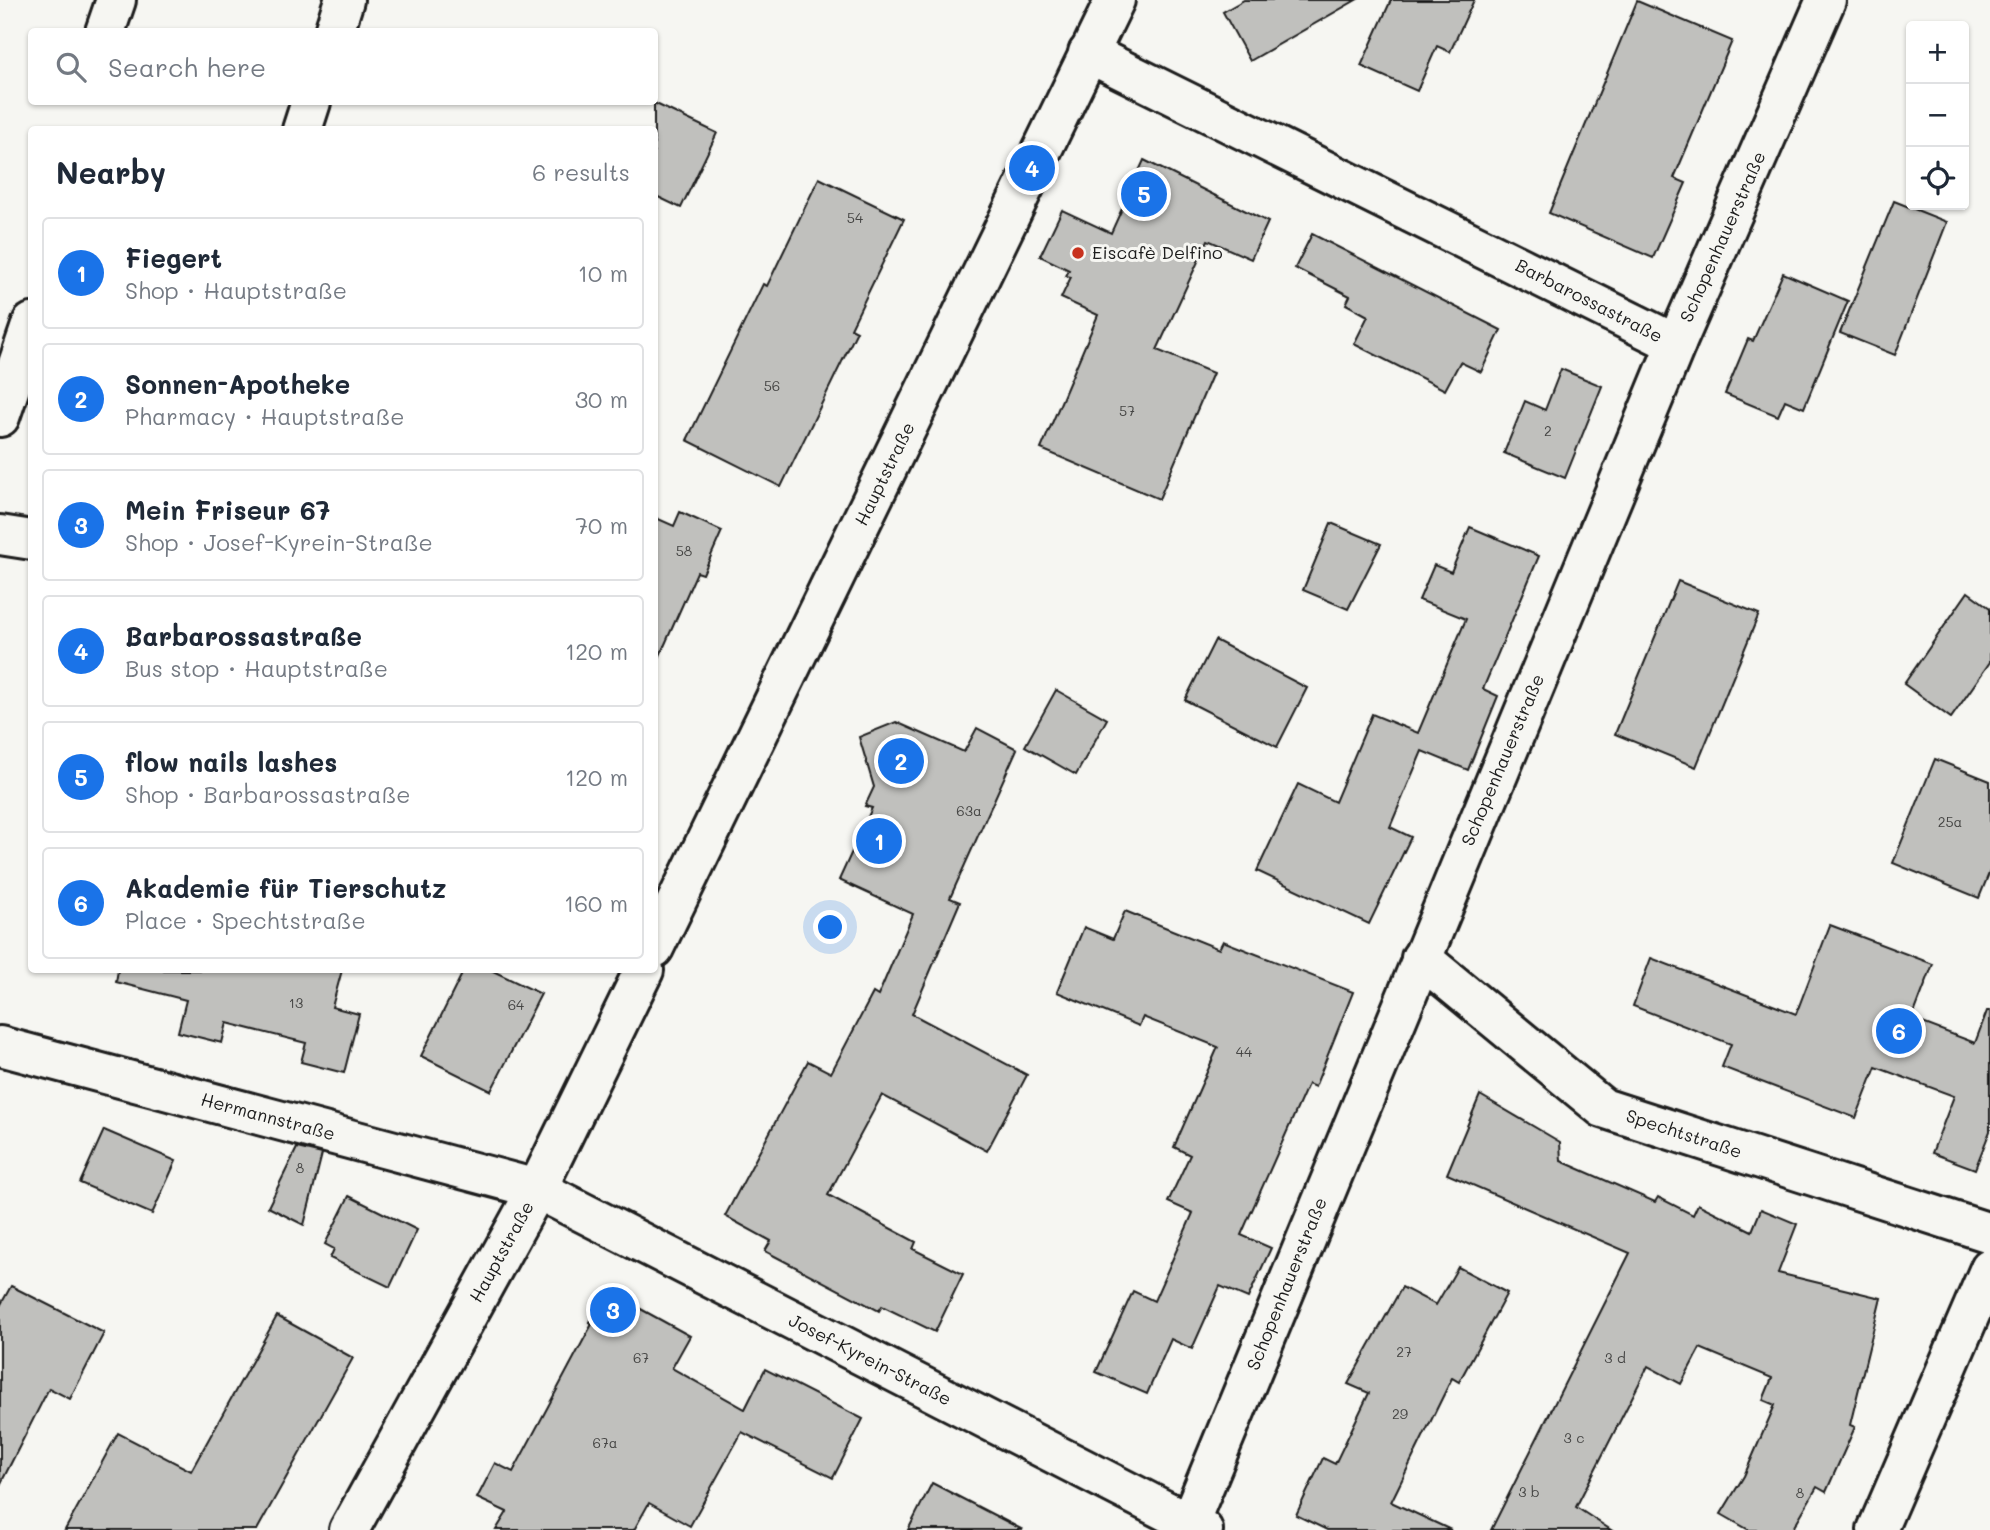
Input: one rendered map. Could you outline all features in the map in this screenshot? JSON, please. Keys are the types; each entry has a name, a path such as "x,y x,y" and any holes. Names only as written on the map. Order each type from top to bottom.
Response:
{"street":[{"path":"106,28 117,0"},
{"path":"335,28 344,0"},
{"name":"Hauptstraße","path":"658,940 1115,0"},
{"name":"Schopenhauerstraße","path":"1196,1527 1421,958 1676,344 1826,0"},
{"name":"Barbarossastraße","path":"1088,53 1676,344"},
{"path":"303,126 310,105"},
{"path":"0,417 28,335"},
{"path":"0,535 28,539"},
{"name":"Spechtstraße","path":"1421,958 1603,1108 1990,1233"},
{"name":"Hauptstraße","path":"349,1530 537,1189 643,973"},
{"name":"Hermannstraße","path":"2,1050 537,1189"},
{"name":"Josef-Kyrein-Straße","path":"537,1189 1196,1527"},
{"path":"1877,1530 1990,1268"}],"building":[{"path":"1244,0 1356,0 1250,61 1223,12"},
{"path":"1391,0 1474,0 1450,52 1437,46 1417,91 1361,66"},
{"path":"1637,1 1732,41 1674,178 1686,183 1653,258 1549,213"},
{"path":"654,105 658,105 717,133 681,208 658,197 658,126 654,126"},
{"path":"1144,160 1268,222 1251,259 1208,240 1157,350 1213,373 1159,499 1041,449 1098,315 1061,298 1071,277 1066,276 1069,270 1040,256 1062,210 1111,233"},
{"path":"819,178 904,219 851,328 857,331 781,487 687,440 763,284 767,286"},
{"path":"1894,201 1906,206 1906,210 1917,210 1947,222 1895,355 1840,333"},
{"path":"1312,234 1501,330 1481,372 1460,362 1445,390 1354,344 1368,316 1346,304 1350,296 1295,268"},
{"path":"1783,273 1848,301 1804,408 1785,400 1778,416 1725,394 1748,339 1753,341"},
{"path":"1561,369 1602,386 1565,478 1504,453 1525,401 1545,410"},
{"path":"680,512 722,531 703,574 697,572 658,660 658,519 674,526"},
{"path":"1331,523 1381,544 1348,609 1303,590"},
{"path":"1470,527 1539,556 1483,689 1498,696 1468,770 1422,751 1390,827 1411,837 1369,924 1257,871 1298,784 1335,802 1372,714 1418,733 1466,619 1419,600 1434,565 1451,572"},
{"path":"1678,581 1759,614 1696,767 1615,734"},
{"path":"1968,592 1990,608 1990,662 1951,718 1904,684"},
{"path":"1215,640 1307,688 1277,747 1185,700"},
{"path":"1056,690 1107,719 1076,775 1025,746"},
{"path":"896,722 964,752 977,728 1017,749 950,898 960,902 912,1014 1027,1075 987,1151 882,1095 828,1195 916,1242 913,1249 963,1274 935,1332 882,1306 879,1311 765,1251 771,1241 725,1216 808,1061 831,1073 873,993 878,996 913,914 839,880 872,808 865,806 874,787 859,737"},
{"path":"1935,759 1990,781 1990,871 1979,898 1893,863"},
{"path":"1125,911 1219,949 1223,941 1353,992 1315,1087 1308,1084 1241,1235 1271,1248 1248,1298 1220,1286 1192,1349 1171,1339 1147,1394 1096,1372 1133,1291 1154,1301 1193,1213 1168,1202 1190,1155 1174,1147 1218,1047 1143,1017 1139,1026 1057,992 1084,927 1113,939"},
{"path":"1830,925 1933,964 1912,1019 1975,1043 1987,1011 1990,1011 1990,1131 1975,1169 1932,1153 1954,1096 1876,1067 1856,1118 1722,1067 1731,1044 1633,1006 1651,958 1796,1014"},
{"path":"118,973 341,973 332,1007 359,1014 344,1073 301,1062 306,1043 227,1023 222,1043 178,1032 186,1000 116,982"},
{"path":"462,973 497,973 541,994 491,1091 421,1056"},
{"path":"1480,1095 1560,1142 1561,1161 1655,1202 1658,1197 1693,1215 1698,1204 1752,1231 1761,1209 1797,1224 1778,1273 1881,1298 1850,1425 1855,1427 1826,1492 1817,1487 1792,1530 1749,1530 1721,1514 1744,1476 1775,1405 1763,1400 1772,1378 1700,1348 1681,1384 1648,1366 1576,1507 1611,1530 1491,1530 1630,1253 1447,1174"},
{"path":"104,1130 176,1161 152,1214 80,1183"},
{"path":"297,1148 322,1154 304,1225 268,1207"},
{"path":"349,1196 417,1230 390,1287 330,1258 334,1249 325,1244"},
{"path":"1458,1267 1507,1293 1459,1382 1452,1378 1391,1502 1451,1530 1327,1530 1296,1515 1323,1458 1335,1464 1369,1393 1348,1384 1402,1287 1436,1305"},
{"path":"11,1286 104,1333 70,1399 49,1388 0,1485 0,1306"},
{"path":"606,1290 690,1336 672,1368 745,1409 765,1369 863,1419 833,1478 742,1432 690,1526 649,1503 634,1530 496,1530 507,1512 477,1498 495,1463 513,1472 592,1324 589,1322"},
{"path":"277,1316 353,1358 257,1530 65,1530 118,1433 191,1471"},
{"path":"932,1483 1023,1530 908,1530"}],"place":[{"name":"Barbarossastraße","path":"1032,168"},
{"name":"flow nails lashes","path":"1144,194"},
{"name":"Eiscafè Delfino","path":"1078,253"},
{"name":"Sonnen-Apotheke","path":"901,761"},
{"name":"Fiegert","path":"879,841"},
{"name":"Akademie für Tierschutz","path":"1899,1031"},
{"name":"Mein Friseur 67","path":"613,1310"}]}
